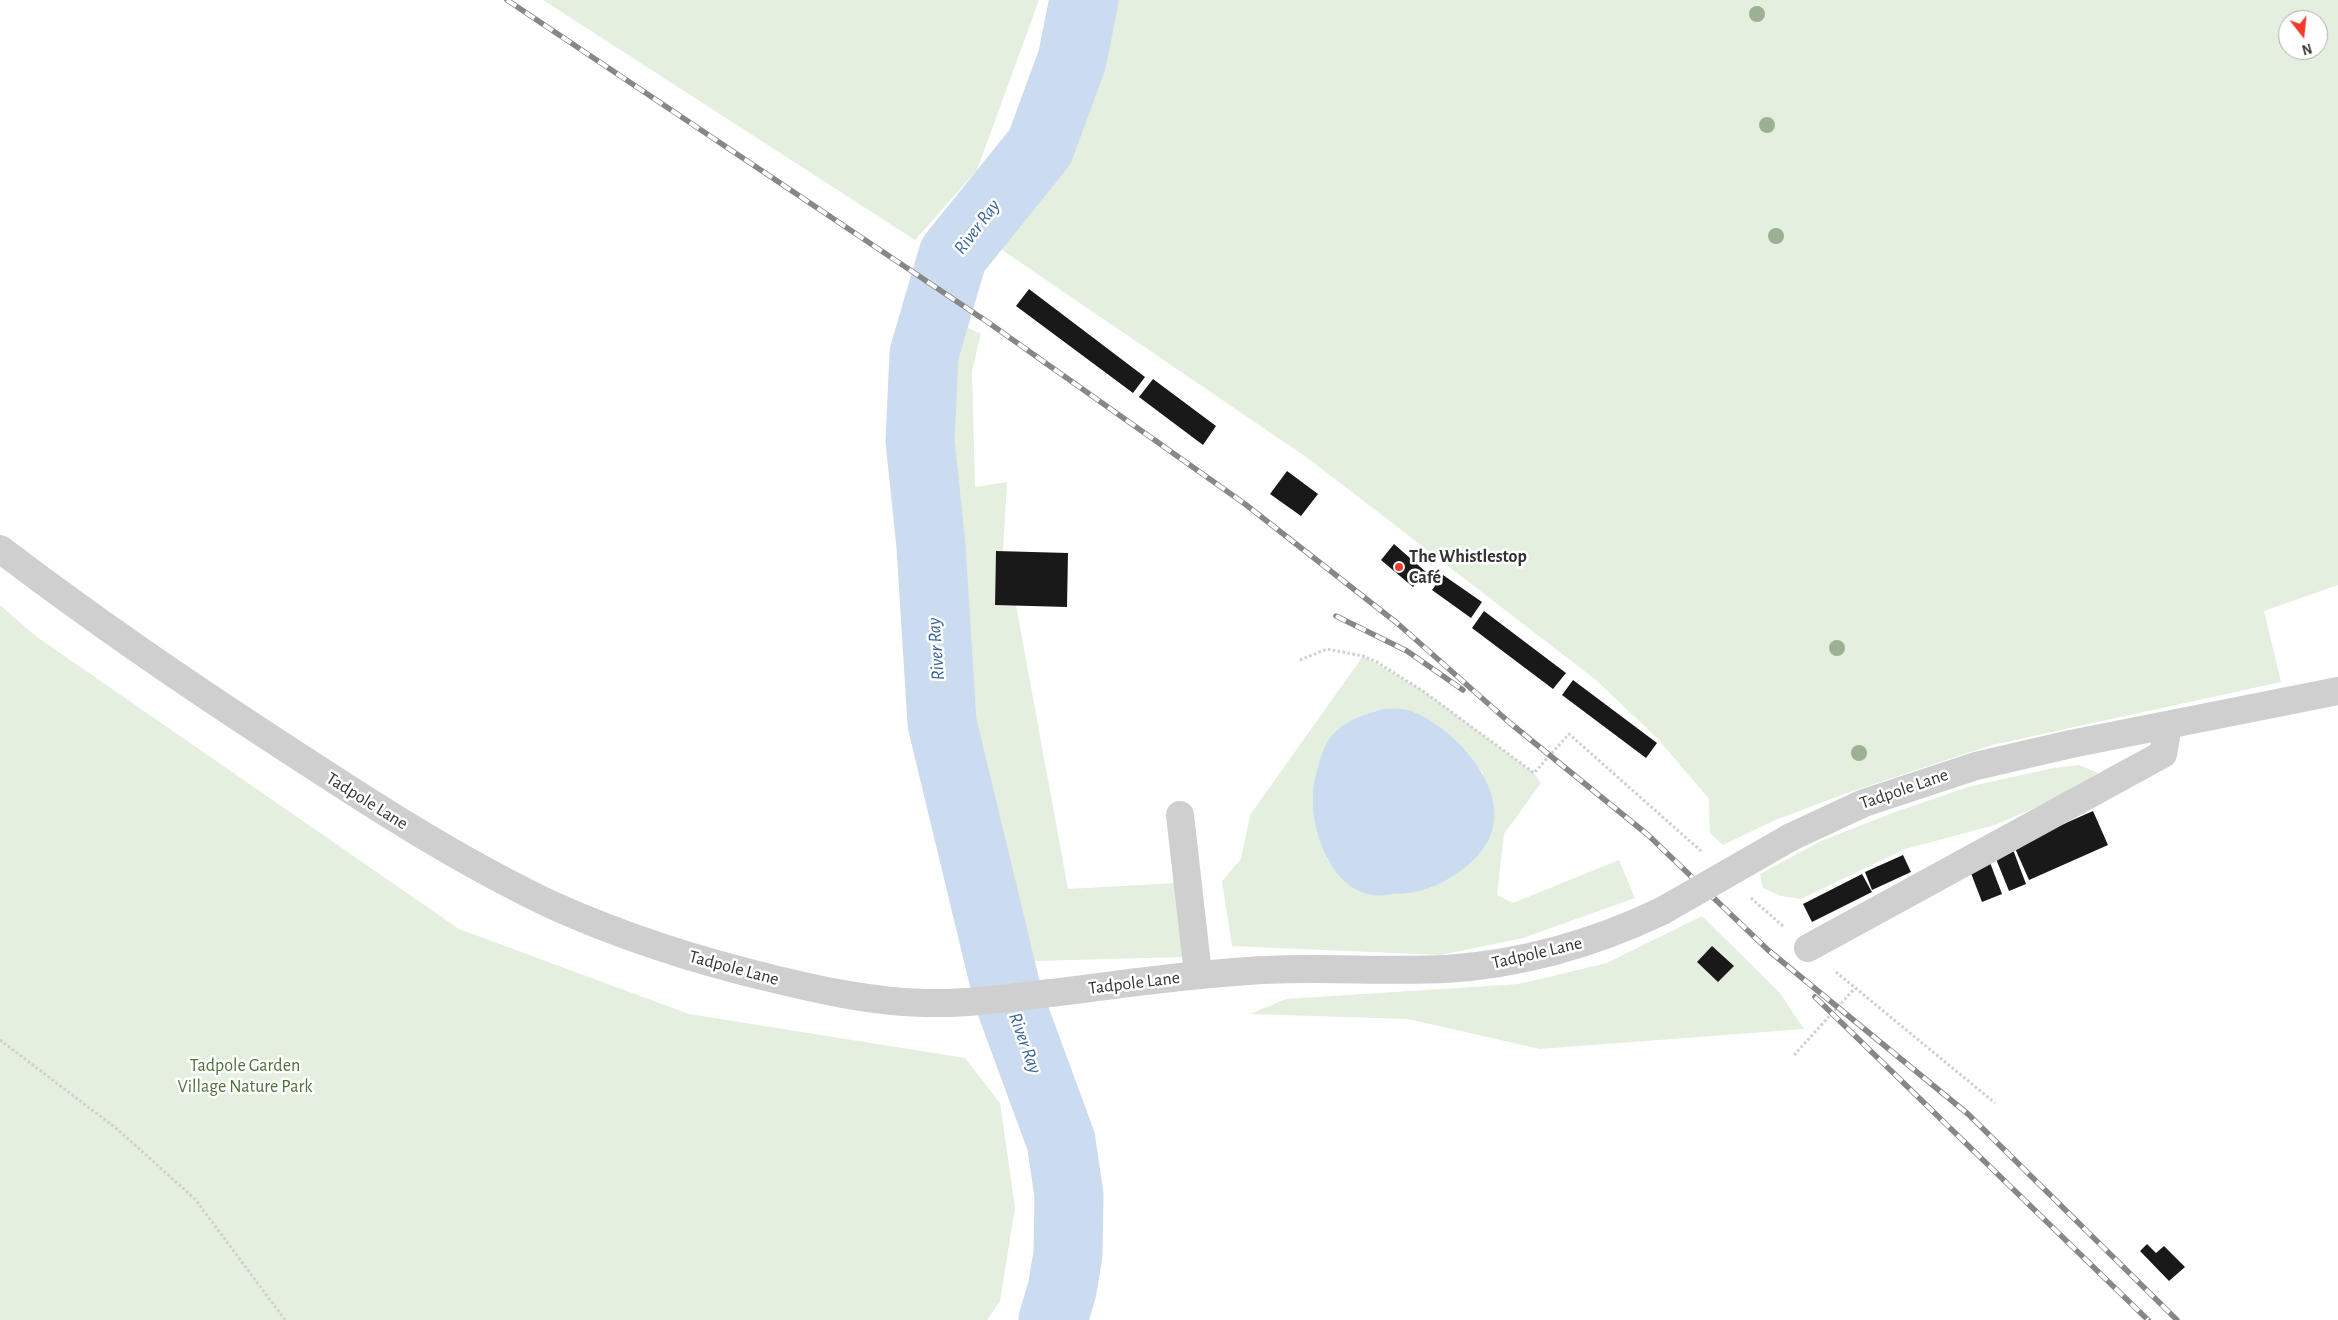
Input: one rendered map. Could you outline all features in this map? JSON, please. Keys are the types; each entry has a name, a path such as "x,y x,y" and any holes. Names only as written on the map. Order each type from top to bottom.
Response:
{"street":[{"name":"Tadpole Lane","path":"0,549 85,613 188,684 376,807 473,863 552,904 677,953 735,970 848,994 924,1003 994,1000 1198,974 1304,968 1443,969 1538,957 1614,933 1662,911 1791,837 1846,810 1938,777 2016,756 2338,690"},
{"path":"1808,948 2163,754 2168,725"},
{"path":"1180,816 1198,974"}],"path":[{"path":"1300,660 1327,650 1364,656 1423,691 1534,773 1569,734 1708,858"},
{"path":"1749,896 1855,988 1995,1103"},
{"path":"1794,1055 1855,988"},
{"path":"0,1040 116,1129 195,1200 285,1320"}],"green space":[{"path":"543,0 1039,0 977,170 915,240"},
{"path":"1105,0 2338,0 2338,585 2264,611 2281,682 1992,745 1844,794 1773,821 1723,845 1710,833 1709,799 1657,738 1596,680 1309,459 1002,250 994,221 1079,124 1100,52"},
{"path":"951,320 981,334 972,371 975,487 1007,482 1003,551 996,551 995,605 1016,605 1068,889 1176,883 1184,957 1035,961 1009,933 957,669 939,384"},
{"name":"Tadpole Garden Village Nature Park","path":"0,605 37,637 459,929 689,1014 965,1058 1000,1103 1015,1208 1000,1301 987,1320 0,1320"},
{"path":"1363,656 1423,691 1534,773 1541,783 1504,834 1497,895 1513,903 1619,860 1635,898 1523,938 1441,955 1232,946 1222,881 1241,859 1250,815","holes":["1431,721 1452,739 1483,773 1475,859 1450,878 1430,888 1356,888 1340,876 1327,859"]},
{"path":"2079,765 2098,773 2069,793 1995,825 1905,849 1801,899 1781,896 1763,888 1760,874 1821,841 1895,812 1971,786 2054,768"},
{"path":"1702,916 1779,992 1804,1029 1540,1049 1408,1019 1250,1014 1286,999 1519,984 1607,963"}],"water":[{"path":"1384,709 1411,711 1428,719 1461,746 1475,763 1486,781 1493,801 1494,820 1489,839 1480,853 1454,876 1422,890 1373,895 1361,892 1350,886 1341,878 1327,857 1315,823 1313,795 1319,763 1331,736 1339,728 1351,721"}],"building":[{"path":"1029,289 1145,377 1133,393 1016,306"},
{"path":"1153,379 1216,426 1203,445 1139,397"},
{"path":"1287,471 1318,494 1301,516 1270,494"},
{"path":"1394,544 1426,572 1413,587 1381,560"},
{"path":"996,551 1068,553 1067,607 995,605"},
{"path":"1443,575 1482,602 1471,618 1432,590"},
{"path":"1484,611 1566,673 1553,689 1472,628"},
{"path":"1573,680 1657,743 1646,758 1562,695"},
{"path":"2093,811 2108,845 2029,880 2014,846"},
{"path":"2012,847 2026,884 2009,891 1994,854"},
{"path":"1903,855 1911,872 1872,890 1865,872"},
{"path":"1989,860 2002,894 1982,902 1969,868"},
{"path":"1862,874 1872,892 1812,922 1803,904"},
{"path":"1712,946 1734,966 1718,982 1697,962"},
{"path":"2147,1244 2156,1253 2164,1246 2185,1267 2169,1281 2140,1251"}],"waterway":[{"name":"River Ray","path":"1053,1320 1062,1290 1068,1254 1069,1195 1061,1141 1008,997 942,723 931,546 920,441 924,354 953,255 1040,147 1072,60 1084,0"}],"railway":[{"path":"507,0 989,323 1245,504 1397,623 1510,723 1648,835 1768,950 1968,1114 2177,1320"},
{"path":"1336,616 1407,651 1463,690"},
{"path":"1815,997 2148,1320"}],"place":[{"name":"The Whistlestop Café","path":"1399,567"}]}
